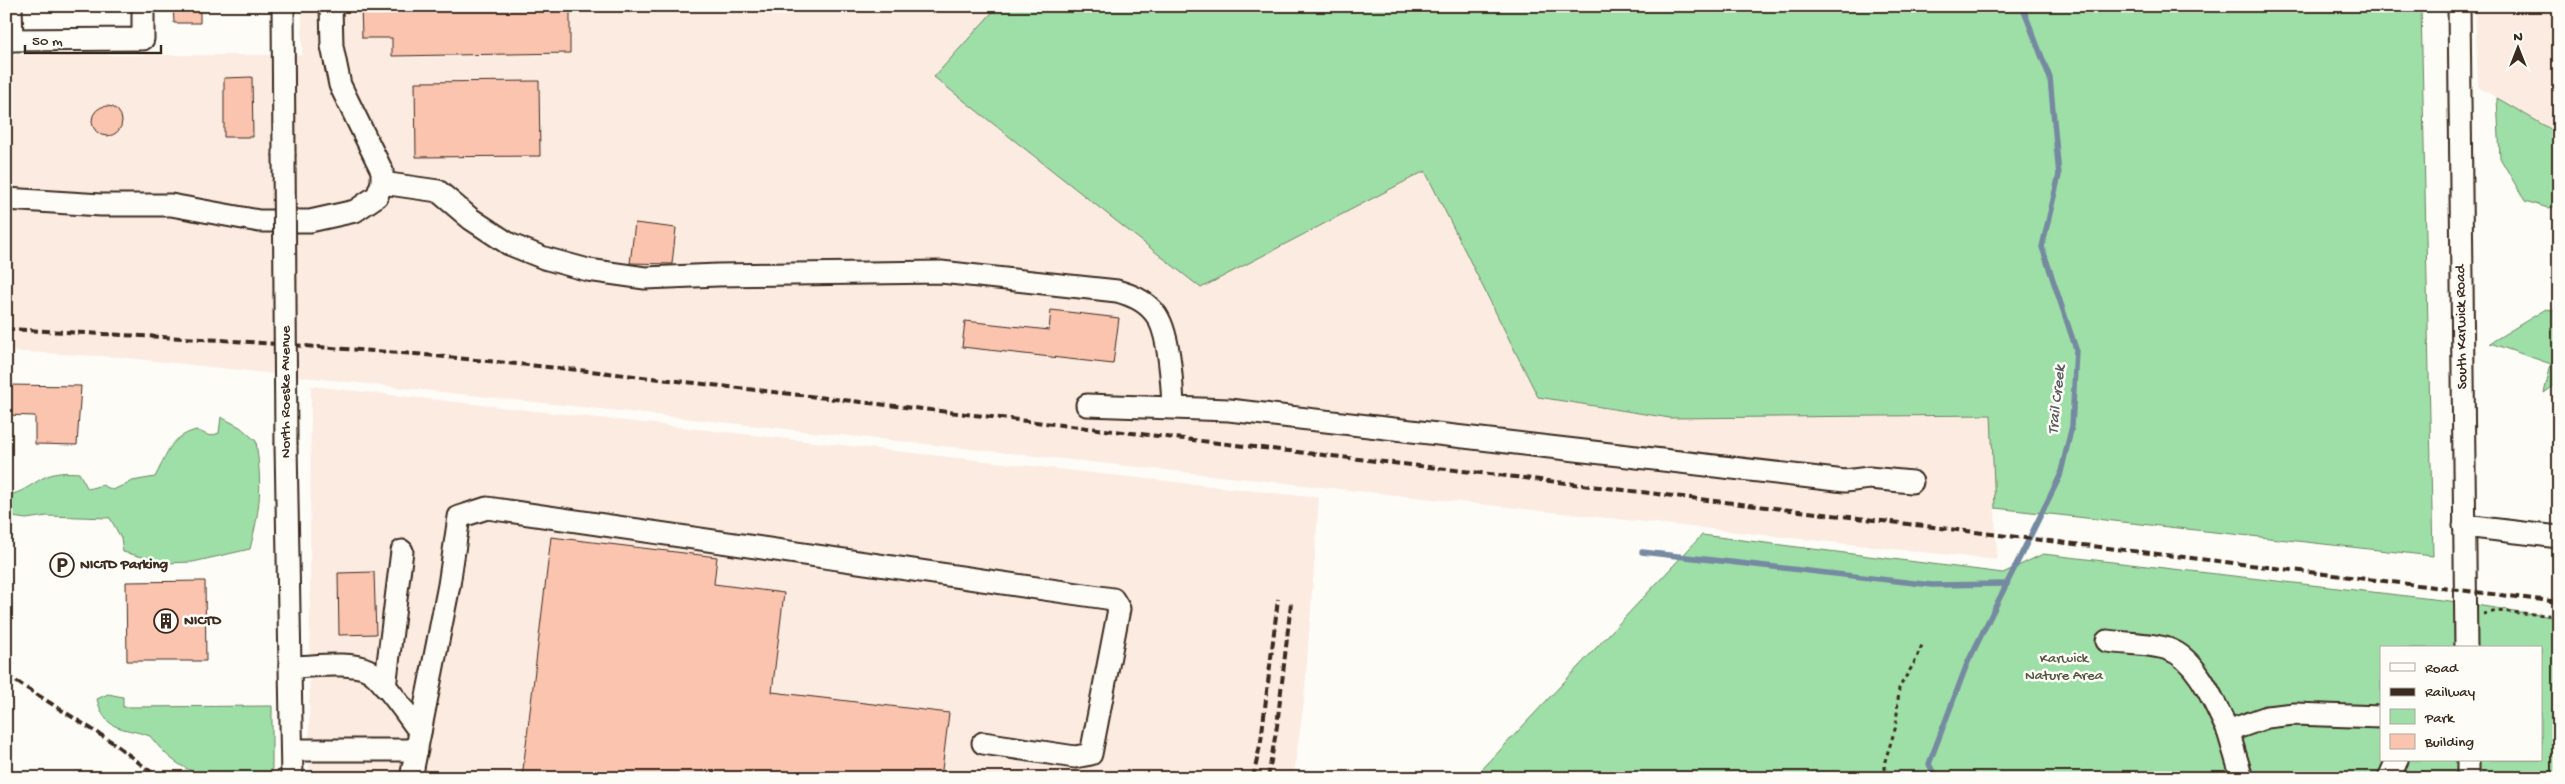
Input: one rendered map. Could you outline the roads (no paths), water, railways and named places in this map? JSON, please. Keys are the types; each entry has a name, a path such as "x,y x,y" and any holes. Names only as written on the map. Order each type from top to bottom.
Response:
{"street":[{"path":"11,6 9,40 142,39 142,6"},
{"name":"North Roeske Avenue","path":"283,6 286,445 292,778"},
{"path":"6,199 101,205 171,205 259,221 310,221 355,211 377,196 382,183 382,171 340,85 332,46 331,6"},
{"name":"South Karwick Road","path":"2459,6 2466,646"},
{"path":"382,183 438,191 471,218 509,244 544,258 588,270 645,278 718,275 941,272 1117,291 1136,297 1154,312 1162,326 1173,407"},
{"path":"1087,405 1229,410 1845,482 1869,478 1912,482"},
{"path":"411,778 449,584 459,517 487,508 1114,599 1119,609 1091,754 1076,757 983,743"},
{"path":"2464,526 2559,537"},
{"path":"385,687 402,551"},
{"path":"2108,641 2169,649 2197,672 2228,731 2242,778"},
{"path":"290,667 355,666 368,670 385,687 419,741"},
{"path":"2228,731 2267,717 2294,714 2380,717"},
{"path":"292,750 419,741"},
{"path":"2389,778 2396,762"},
{"path":"2468,762 2468,778"}],"waterway":[{"name":"Trail Creek","path":"1936,778 1929,764 1967,664 2060,476 2072,426 2076,349 2042,247 2059,175 2050,78 2022,6"},
{"path":"1642,552 1932,585 2007,584"},
{"name":"Trail Creek","path":"1994,778 2001,778"}],"railway":[{"path":"6,329 221,340 415,354 599,372 1507,476 2559,602"},
{"path":"1253,778 1261,741 1278,599"},
{"path":"1268,778 1277,726 1291,603"},
{"path":"6,675 112,742 159,778"}],"place":[{"name":"NICTD Parking","path":"62,565"},
{"name":"NICTD","path":"166,621"}],"park label":[{"name":"Karwick Nature Area","path":"2064,668"}]}
